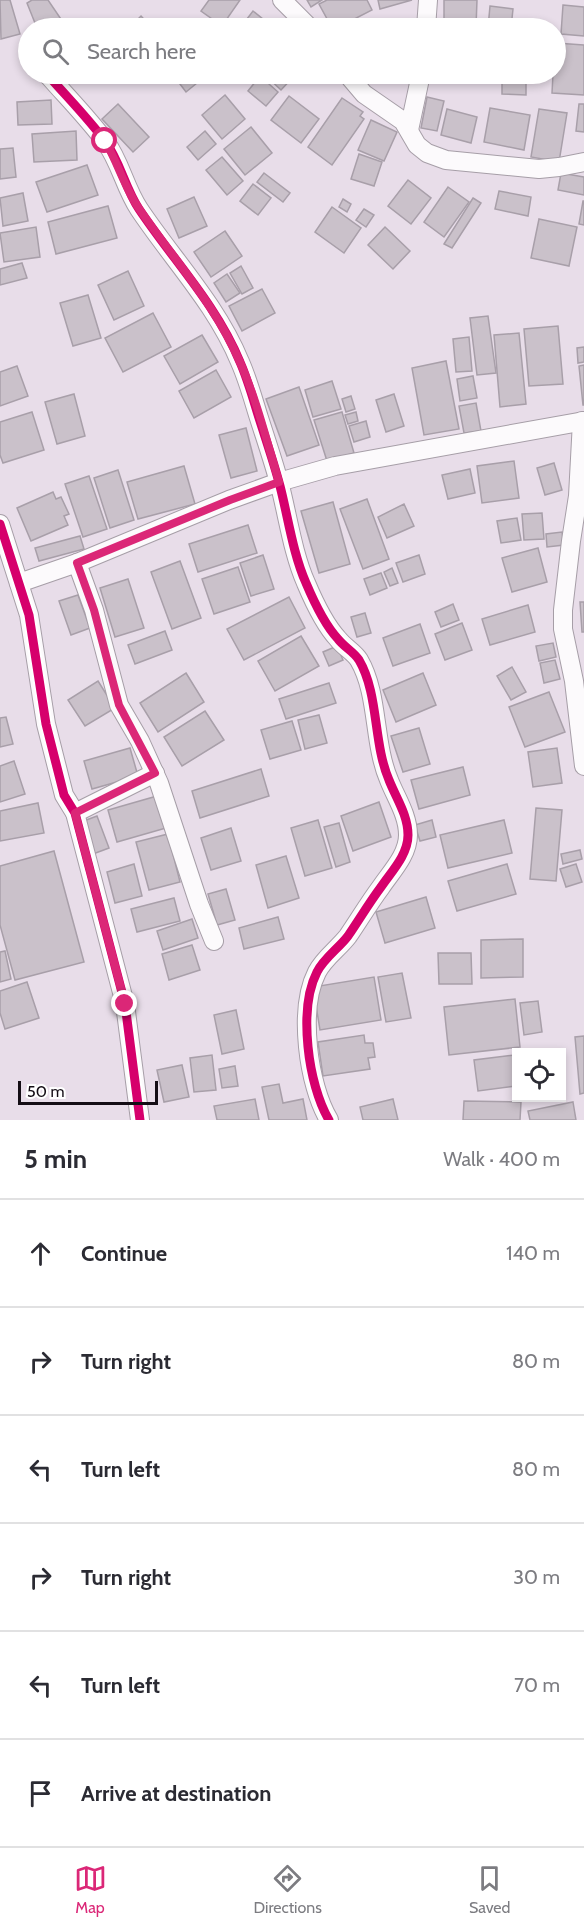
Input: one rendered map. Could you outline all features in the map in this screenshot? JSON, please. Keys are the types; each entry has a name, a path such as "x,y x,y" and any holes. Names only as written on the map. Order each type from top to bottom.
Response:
{"street":[{"path":"282,0 300,18"},
{"path":"427,18 428,0"},
{"path":"56,84 105,141 115,157 129,193 194,281 239,360 279,482 304,579 320,612 337,639 358,658 367,683 381,759 404,811 408,835 407,846 347,937 319,968 308,995 306,1034 323,1110 329,1120"},
{"path":"356,84 364,94 403,121 417,145 427,153 446,160 539,169 584,162"},
{"path":"409,130 419,84"},
{"path":"19,583 77,563 279,482 335,466 583,421 578,496 570,541 563,629 574,681 584,766"},
{"path":"0,524 29,615 46,723 64,795 75,813 125,1004 140,1120"},
{"path":"77,563 94,610 119,705 155,773 174,822 199,904 214,941"},
{"path":"75,813 155,773"}],"building":[{"path":"0,0 10,0 18,35 1,39"},
{"path":"32,0 48,0 60,18 33,18 27,3"},
{"path":"209,0 240,0 228,18 211,18 201,11"},
{"path":"307,0 322,0 311,7"},
{"path":"327,0 367,0 372,10 356,18 327,18 319,4"},
{"path":"378,0 412,0 380,9"},
{"path":"444,0 477,0 476,18 444,18"},
{"path":"563,5 584,7 584,36 566,34 566,18 562,18"},
{"path":"490,6 513,9 512,18 489,18"},
{"path":"253,11 262,18 248,18"},
{"path":"566,44 584,45 584,95 552,93 552,84 566,84"},
{"path":"180,84 196,84 186,92"},
{"path":"254,84 269,84 278,92 266,106 248,91"},
{"path":"275,84 287,84 281,90"},
{"path":"502,84 526,84 526,95 502,94"},
{"path":"225,95 245,119 222,139 202,115"},
{"path":"289,96 319,119 301,143 271,120"},
{"path":"427,97 444,101 437,131 421,128"},
{"path":"342,98 363,112 360,116 364,119 332,165 308,147"},
{"path":"51,100 52,124 18,125 17,102"},
{"path":"118,104 149,137 133,152 102,119"},
{"path":"579,104 584,104 584,132 576,131"},
{"path":"490,108 530,115 524,150 484,142"},
{"path":"447,109 477,117 471,143 441,135"},
{"path":"539,109 567,113 559,162 531,157"},
{"path":"371,120 397,132 384,161 358,150"},
{"path":"251,127 272,153 245,175 224,149"},
{"path":"76,131 77,160 34,162 32,134"},
{"path":"205,131 216,144 198,160 187,147"},
{"path":"13,148 16,177 0,179 0,149"},
{"path":"359,154 382,162 374,186 351,179"},
{"path":"222,157 243,181 227,195 206,170"},
{"path":"87,165 98,195 47,212 36,182"},
{"path":"264,173 290,193 283,202 257,182"},
{"path":"561,173 584,177 584,195 558,190"},
{"path":"408,180 431,198 411,224 388,206"},
{"path":"253,184 271,198 258,215 240,201"},
{"path":"448,187 469,202 444,237 424,222"},
{"path":"499,191 531,197 528,216 495,209"},
{"path":"23,193 28,221 3,226 0,198"},
{"path":"194,197 207,226 179,238 167,209"},
{"path":"473,198 481,203 452,248 444,244"},
{"path":"343,199 351,204 347,212 339,207"},
{"path":"584,201 584,225 579,224"},
{"path":"108,206 117,238 56,254 48,222"},
{"path":"332,207 361,228 344,253 315,232"},
{"path":"364,209 374,215 366,227 356,220"},
{"path":"539,219 577,227 569,266 531,258"},
{"path":"36,227 40,257 4,262 0,233"},
{"path":"385,227 410,251 393,269 368,245"},
{"path":"225,231 242,256 211,277 194,252"},
{"path":"22,263 27,278 0,285 0,269"},
{"path":"241,266 253,288 242,294 230,273"},
{"path":"128,271 144,306 114,320 98,285"},
{"path":"227,274 240,293 226,302 214,283"},
{"path":"262,289 275,313 242,331 229,306"},
{"path":"88,295 101,338 73,346 60,303"},
{"path":"153,313 171,347 123,372 105,338"},
{"path":"488,316 496,373 477,375 470,318"},
{"path":"558,326 563,384 529,386 524,329"},
{"path":"519,333 526,404 500,407 494,335"},
{"path":"202,335 218,362 180,384 164,356"},
{"path":"469,337 472,371 456,372 453,339"},
{"path":"584,347 584,362 578,363 577,348"},
{"path":"446,361 459,429 424,435 412,368"},
{"path":"584,365 584,405 583,405 579,366"},
{"path":"17,366 28,396 0,406 0,372"},
{"path":"216,370 231,397 194,418 179,391"},
{"path":"473,376 477,398 460,401 457,379"},
{"path":"332,381 341,409 313,417 305,390"},
{"path":"299,387 319,445 287,456 266,399"},
{"path":"74,394 85,436 57,444 45,402"},
{"path":"394,394 404,426 386,432 376,400"},
{"path":"351,396 355,409 346,412 342,399"},
{"path":"476,403 481,431 464,433 459,406"},
{"path":"32,412 44,450 3,463 0,455 0,422"},
{"path":"342,412 354,453 327,461 314,420"},
{"path":"356,412 358,421 348,424 345,415"},
{"path":"366,421 370,437 354,442 349,426"},
{"path":"246,428 257,471 231,478 219,435"},
{"path":"514,461 519,498 482,503 477,466"},
{"path":"554,463 562,490 545,495 537,468"},
{"path":"184,466 195,504 138,519 127,482"},
{"path":"470,469 475,493 448,499 442,475"},
{"path":"118,470 134,520 110,528 94,478"},
{"path":"89,476 107,529 83,537 65,484"},
{"path":"53,492 56,499 61,497 69,514 64,516 68,525 31,541 17,508"},
{"path":"367,499 389,559 363,569 340,509"},
{"path":"333,502 350,564 319,573 301,511"},
{"path":"404,504 414,526 387,538 378,517"},
{"path":"542,513 544,539 524,540 522,514"},
{"path":"517,518 521,540 501,543 497,521"},
{"path":"248,525 257,553 198,572 189,544"},
{"path":"562,532 564,545 547,547 546,534"},
{"path":"80,536 84,549 39,561 35,548"},
{"path":"538,548 547,582 512,592 502,558"},
{"path":"263,555 274,589 251,596 240,563"},
{"path":"419,555 425,574 403,582 396,563"},
{"path":"180,561 201,618 172,629 151,572"},
{"path":"238,567 250,602 214,614 202,579"},
{"path":"392,568 398,583 390,586 384,572"},
{"path":"381,573 387,588 370,595 364,579"},
{"path":"128,579 144,628 115,637 100,588"},
{"path":"78,595 90,628 71,635 59,601"},
{"path":"289,597 305,628 244,660 227,629"},
{"path":"580,602 584,602 584,632 582,632"},
{"path":"453,604 459,620 441,627 435,612"},
{"path":"528,605 535,632 490,645 482,619"},
{"path":"365,613 371,633 357,637 351,617"},
{"path":"462,623 472,650 445,660 435,634"},
{"path":"420,624 430,653 393,666 383,638"},
{"path":"165,631 172,650 135,664 128,645"},
{"path":"301,636 319,666 275,691 258,661"},
{"path":"553,643 556,657 539,661 536,646"},
{"path":"337,646 343,660 329,666 323,652"},
{"path":"555,660 560,679 544,683 540,663"},
{"path":"512,667 526,692 511,700 497,676"},
{"path":"186,673 204,702 158,732 140,703"},
{"path":"423,673 436,705 396,722 383,690"},
{"path":"98,681 115,708 85,726 68,700"},
{"path":"329,683 336,703 286,719 279,699"},
{"path":"549,692 565,732 525,747 509,707"},
{"path":"205,711 224,740 182,766 164,737"},
{"path":"319,715 327,743 305,749 298,720"},
{"path":"6,717 13,744 0,747 0,718"},
{"path":"292,721 301,750 270,759 261,730"},
{"path":"419,728 430,764 403,772 391,736"},
{"path":"130,748 138,776 92,789 84,761"},
{"path":"557,748 562,783 533,787 528,752"},
{"path":"14,761 25,794 0,802 0,766"},
{"path":"463,767 470,795 419,809 411,780"},
{"path":"261,769 269,796 200,818 192,791"},
{"path":"157,796 166,828 117,842 108,810"},
{"path":"379,802 391,837 353,851 341,816"},
{"path":"38,803 44,833 0,841 0,811"},
{"path":"536,808 562,810 556,881 530,879"},
{"path":"97,816 109,848 93,854 81,822"},
{"path":"318,820 332,868 305,876 291,828"},
{"path":"432,820 436,837 420,841 415,825"},
{"path":"504,820 512,853 448,868 440,835"},
{"path":"339,823 350,862 336,867 324,827"},
{"path":"231,828 241,861 211,870 201,838"},
{"path":"168,834 180,882 149,890 136,842"},
{"path":"580,850 582,859 563,864 561,854"},
{"path":"54,851 84,962 15,980 0,925 0,866"},
{"path":"286,856 299,898 268,908 256,865"},
{"path":"134,864 142,896 115,903 107,872"},
{"path":"507,864 516,894 457,911 448,881"},
{"path":"576,864 582,882 566,887 560,869"},
{"path":"226,889 235,920 217,925 208,894"},
{"path":"426,897 435,928 385,943 376,912"},
{"path":"174,898 180,921 137,932 131,909"},
{"path":"278,917 284,939 244,949 239,928"},
{"path":"192,919 198,938 163,950 157,931"},
{"path":"523,939 523,977 481,978 481,940"},
{"path":"192,945 200,970 169,980 162,954"},
{"path":"5,951 11,979 0,982 0,952"},
{"path":"438,953 471,953 472,984 439,984"},
{"path":"402,973 411,1018 386,1022 378,977"},
{"path":"374,977 381,1020 320,1030 313,987"},
{"path":"27,982 39,1018 5,1029 0,1013 0,991"},
{"path":"515,999 520,1047 449,1055 444,1007"},
{"path":"538,1001 542,1032 524,1035 520,1003"},
{"path":"236,1010 244,1049 222,1054 214,1015"},
{"path":"364,1035 365,1043 373,1043 375,1057 368,1058 370,1069 323,1076 318,1042"},
{"path":"584,1036 584,1093 580,1094 575,1037"},
{"path":"212,1055 216,1090 194,1092 190,1058"},
{"path":"512,1055 512,1087 478,1091 474,1060"},
{"path":"182,1065 189,1097 164,1102 157,1070"},
{"path":"235,1066 238,1086 222,1088 219,1069"},
{"path":"279,1084 283,1103 303,1099 307,1120 269,1120 262,1087"},
{"path":"255,1099 259,1120 217,1120 214,1106"},
{"path":"393,1099 398,1120 363,1120 360,1107"},
{"path":"464,1101 521,1102 520,1120 463,1120"},
{"path":"573,1102 576,1120 530,1120 528,1111"}],"cycle path":[{"path":"56,84 105,141 139,209 219,321 240,362 273,460 301,572 324,620 340,642 357,657 365,673 370,688 384,766 406,820 408,835 402,856 348,936 320,967 311,988 308,1006 308,1047 316,1087 329,1120"},
{"path":"0,524 29,615 46,724 64,795 75,813 125,1004 140,1120"}],"route":[{"path":"105,141 115,157 129,193 194,281 239,360 279,482 77,563 94,610 119,705 155,773 75,813 125,1004"}]}
